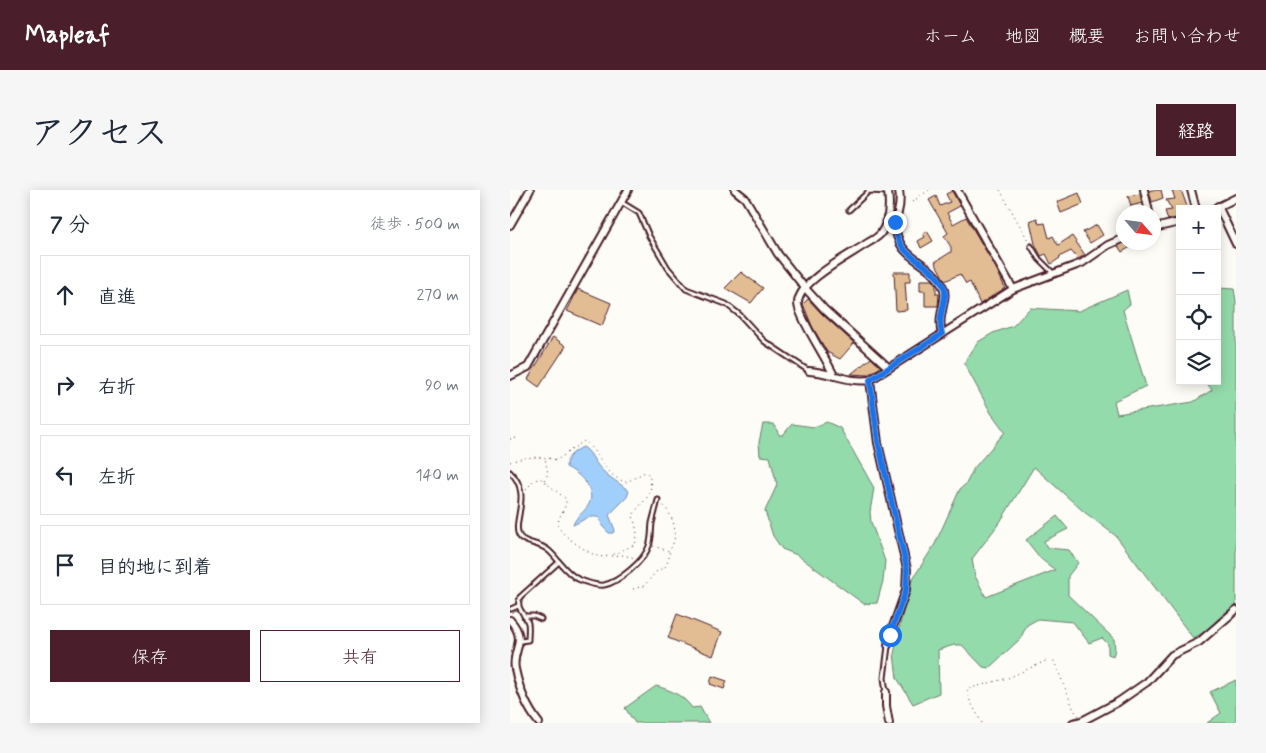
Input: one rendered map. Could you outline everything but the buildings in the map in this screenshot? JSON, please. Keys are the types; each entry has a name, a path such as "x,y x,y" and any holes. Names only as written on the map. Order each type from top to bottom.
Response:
{"street":[{"path":"510,225 530,190"},
{"path":"510,376 528,367 628,190"},
{"path":"735,190 745,198 778,254 805,288 825,310 889,368"},
{"path":"899,190 899,212 895,222 895,232 898,241 906,253 944,286 946,295 940,313 942,334"},
{"path":"957,190 1014,290"},
{"path":"1144,190 1147,205"},
{"path":"1191,190 1195,205"},
{"path":"834,376 803,318 798,305 799,300 805,288 821,272 880,234 887,218 888,192"},
{"path":"1221,206 1236,198"},
{"path":"1221,217 1236,244"},
{"path":"887,218 895,222"},
{"path":"1161,226 1176,223"},
{"path":"809,372 824,372 859,382 870,380 1014,290 1082,263 1116,242"},
{"path":"870,380 878,442 907,569 906,590 888,645"},
{"path":"1074,723 1082,722 1118,702 1147,682 1172,655 1204,638 1236,610"},
{"path":"510,620 516,627 519,641 515,667 528,708 539,723"},
{"path":"886,692 889,723"}],"lane":[{"path":"849,210 870,191 888,192"},
{"path":"621,201 639,213 649,236 668,268 686,289 726,304 740,314 764,341 809,372"},
{"path":"1031,246 1039,259 1054,274"},
{"path":"510,472 518,482 521,497 517,528 519,536 547,549 577,579 594,584 603,585 617,579 632,568 641,558 649,545 658,500"},
{"path":"519,641 528,640 528,622 518,606 520,597 559,562"},
{"path":"511,609 518,606"},
{"path":"524,616 534,616 541,619"},
{"path":"886,692 884,678 888,645"}],"path":[{"path":"912,202 930,190"},
{"path":"1000,190 1031,246"},
{"path":"510,439 517,438"},
{"path":"510,462 524,457 539,456 557,460 584,441 601,459 611,474 623,482 627,482 645,472 649,475 651,493 633,516 636,542 610,556"},
{"path":"544,480 548,474 545,457"},
{"path":"521,497 533,481 540,478 544,480 549,487 566,500 566,506 558,522 559,530 565,536 597,556 641,558"},
{"path":"632,588 644,586 656,572 666,566 670,555 668,551 674,541 675,531 672,518 658,500"},
{"path":"649,545 668,551"},
{"path":"982,723 970,701 967,689 1008,678 1050,659 1054,660 1074,710 1082,722"}],"green space":[{"path":"1221,288 1234,289 1236,301 1236,606 1224,613 1193,638 1116,536 1083,511 1034,467 1000,522 972,559 975,576 986,597 1055,570 1041,559 1026,540 1057,516 1068,529 1044,541 1047,548 1069,550 1078,563 1068,576 1068,595 1114,639 1115,650 1113,656 1108,654 1108,644 1102,638 1089,643 1073,622 1038,619 1027,625 1020,639 989,668 983,667 962,645 954,645 938,650 939,693 913,704 897,678 894,654 912,580 935,544 960,489 966,484 974,468 1005,432 991,413 964,363 978,342 993,333 1013,326 1030,308 1079,311 1127,290 1130,304 1123,310 1146,386 1114,401 1117,414 1193,402 1212,390 1208,385 1221,385"},
{"path":"827,422 840,428 874,488 870,512 871,522 885,561 883,581 877,603 864,604 797,555 782,549 773,536 765,511 777,485 770,457 760,456 759,442 763,424 774,424 779,435 783,435 792,424 814,427"},
{"path":"1236,680 1236,723 1207,723 1221,713 1210,692"},
{"path":"656,686 677,694 692,708 700,707 709,723 635,723 625,708"}],"water":[{"path":"583,447 604,472 629,491 627,497 609,515 615,530 613,533 609,533 602,526 600,518 596,517 589,517 573,525 586,509 591,498 585,481 566,467 566,463 571,454"}],"route":[{"path":"890,635 906,590 907,569 878,442 870,380 942,334 940,313 946,295 944,286 938,279 922,264 906,253 898,241 895,232 895,222"}]}
